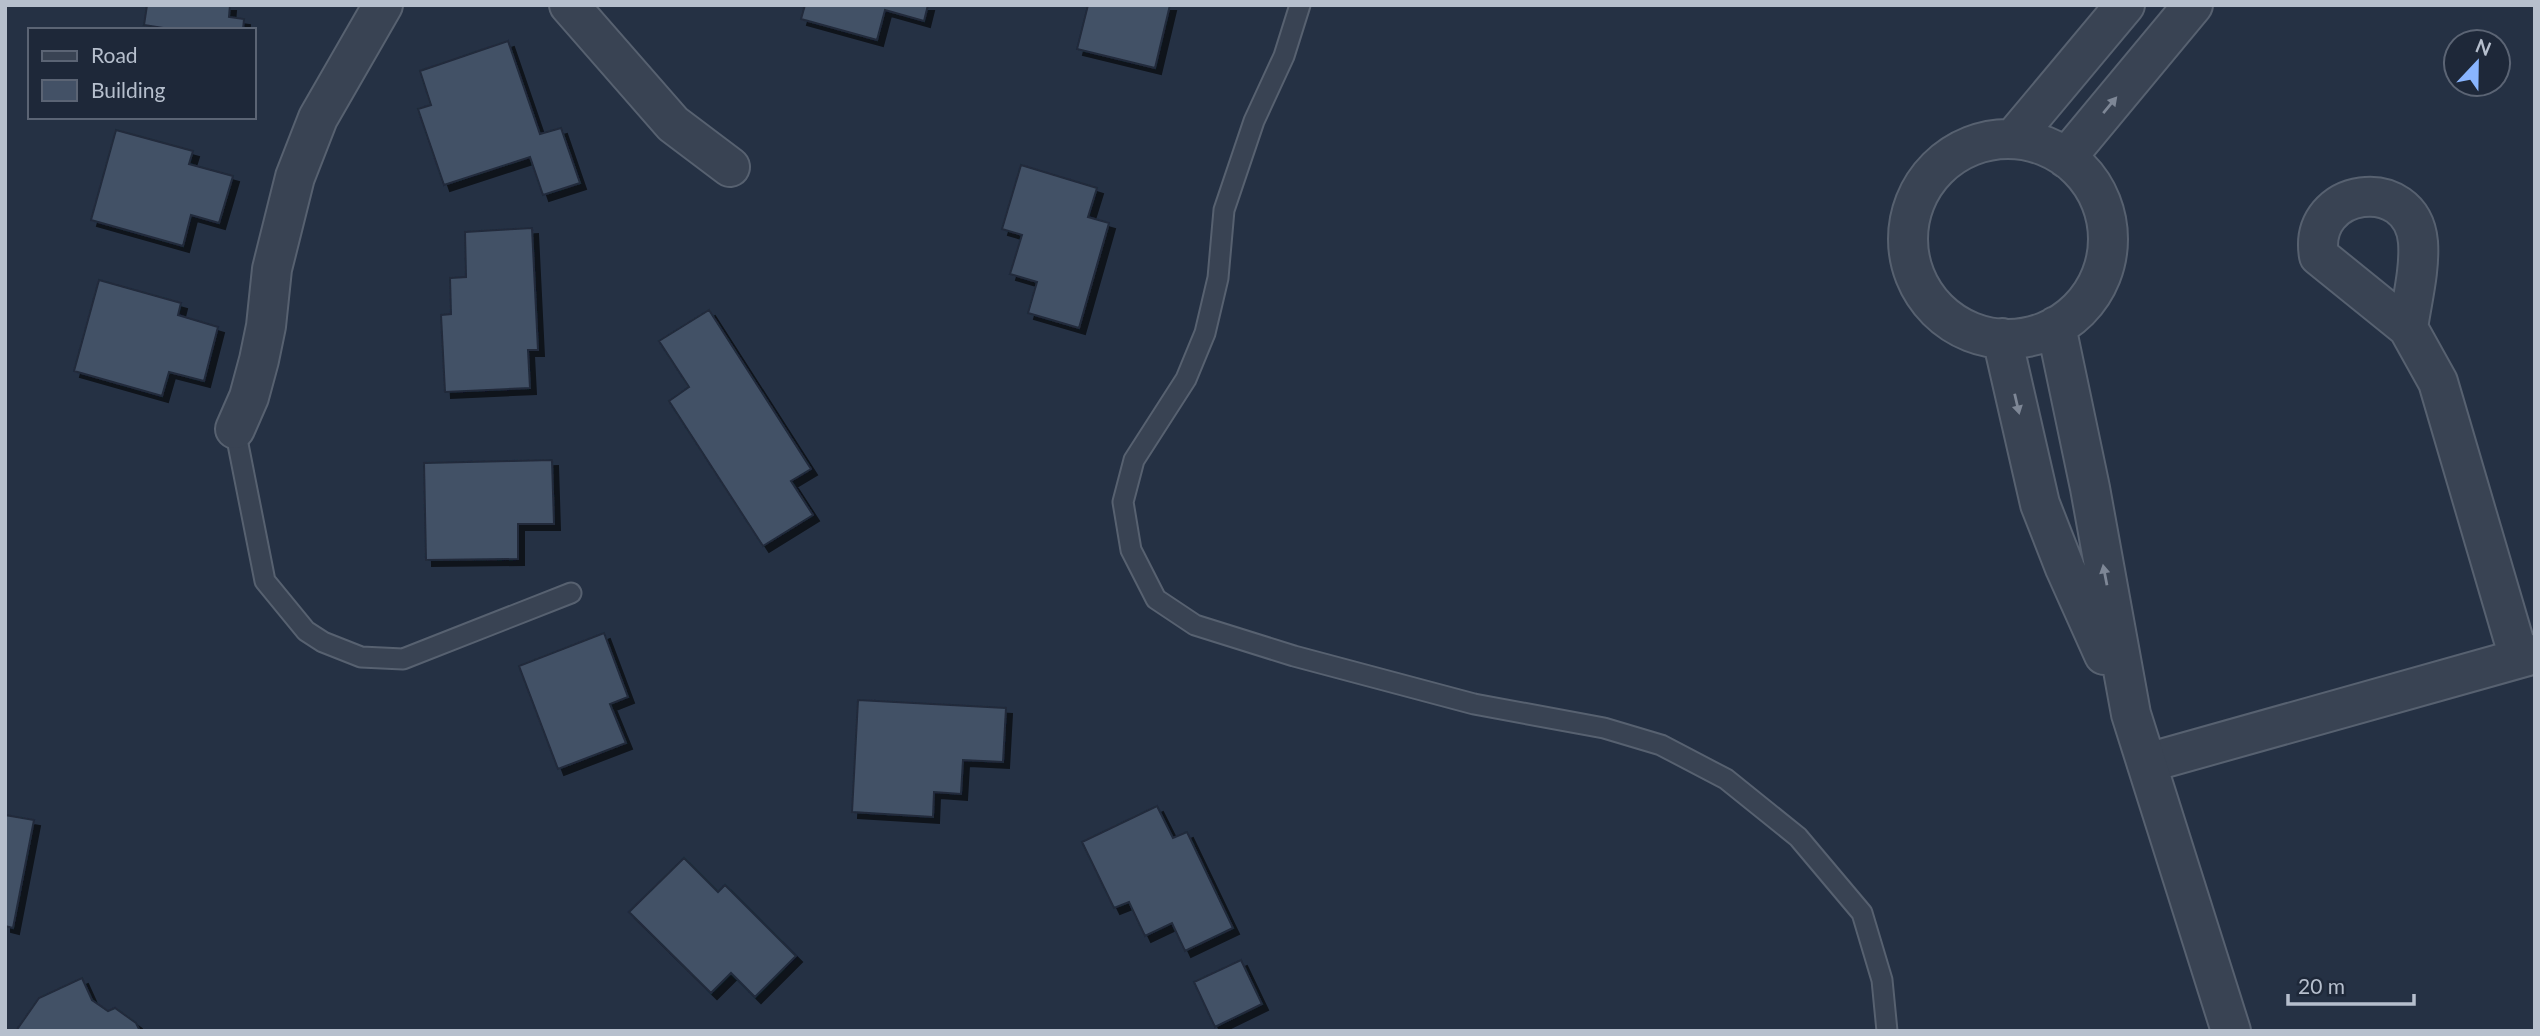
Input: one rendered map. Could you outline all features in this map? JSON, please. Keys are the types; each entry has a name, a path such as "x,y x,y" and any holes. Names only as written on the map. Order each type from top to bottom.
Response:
{"street":[{"path":"235,429 249,397 259,360 266,326 272,269 295,177 317,118 383,5"},
{"path":"569,5 673,124 730,167"},
{"path":"2013,139 2125,5"},
{"path":"2066,158 2193,5"},
{"path":"1999,138 2028,140 2055,150 2066,158 2081,169 2100,196 2109,228 2107,260 2095,291 2074,316 2045,332 2012,340 1978,335 1947,318 1924,293 1910,262 1908,228 1917,194 1937,167 1966,147 1999,138"},
{"path":"2056,326 2090,488 2131,714"},
{"path":"2147,763 2527,656 2438,382 2408,328"},
{"path":"2002,338 2040,504 2065,568 2131,714 2231,1031"}],"lane":[{"path":"1300,5 1284,56 1254,121 1224,210 1218,278 1205,333 1186,379 1134,460 1124,502 1131,550 1156,599 1195,625 1294,656 1474,704 1604,728 1661,745 1726,779 1798,836 1862,913 1882,980 1887,1031"},
{"path":"235,429 265,581 306,631 331,646 361,657 403,659 571,593"}],"building":[{"path":"147,5 230,5 229,17 244,19 243,28 163,28 144,25"},
{"path":"805,5 928,5 924,21 885,10 877,40 801,19"},
{"path":"1088,5 1170,5 1155,68 1077,49"},
{"path":"508,41 540,134 561,128 580,183 543,195 530,157 444,185 418,109 431,105 420,71"},
{"path":"116,130 193,151 189,164 233,176 219,223 191,215 183,246 91,220"},
{"path":"1021,165 1097,188 1088,217 1109,223 1079,328 1028,313 1037,282 1010,274 1022,235 1002,229"},
{"path":"532,228 538,350 528,350 530,388 445,392 441,315 451,314 450,278 466,277 465,232"},
{"path":"99,280 181,303 178,315 218,327 204,381 169,372 162,396 74,371"},
{"path":"709,310 811,469 791,481 813,515 763,546 669,401 689,387 659,341"},
{"path":"552,460 554,524 518,524 518,559 426,560 424,463"},
{"path":"604,633 628,697 610,704 626,743 558,769 519,666"},
{"path":"858,700 1006,708 1003,762 963,760 961,794 934,792 933,817 852,812"},
{"path":"1157,806 1173,838 1187,832 1233,928 1185,951 1172,923 1145,936 1129,902 1114,908 1082,842"},
{"path":"5,815 34,820 13,928 5,926"},
{"path":"684,858 718,892 725,885 796,956 755,997 731,973 711,993 629,912"},
{"path":"1241,960 1262,1004 1215,1027 1194,982"},
{"path":"82,978 92,1000 108,1011 115,1008 136,1023 140,1031 16,1031 39,998"}]}
